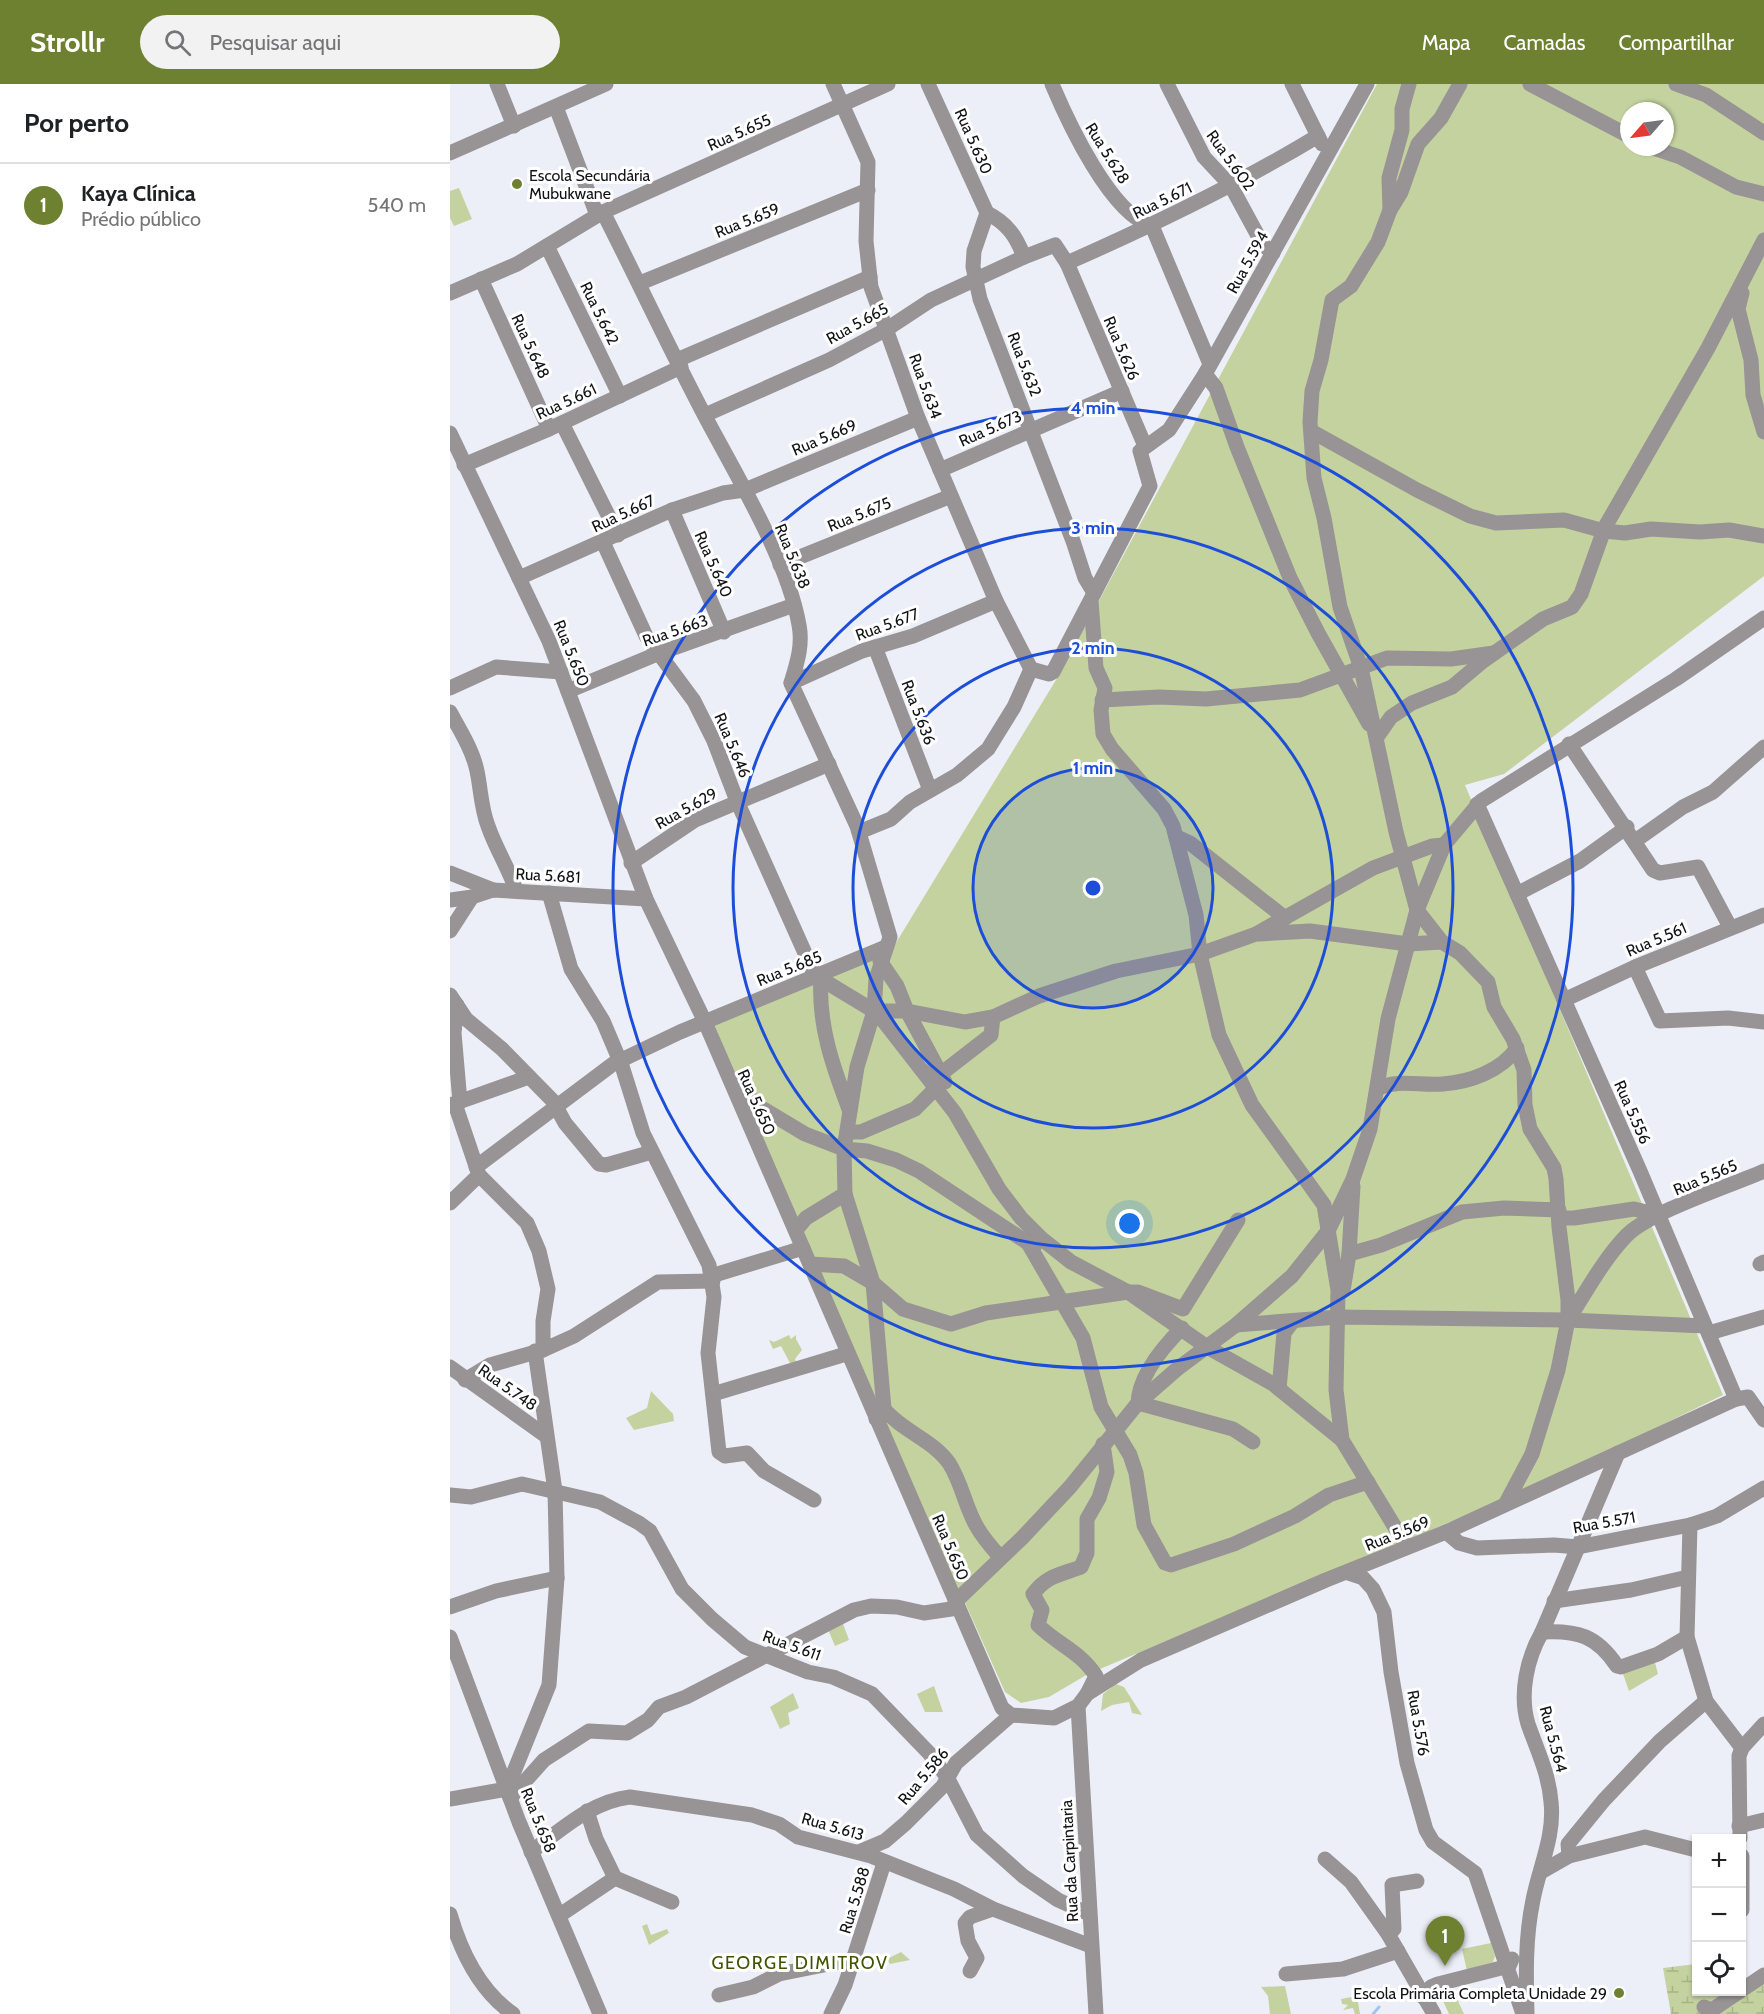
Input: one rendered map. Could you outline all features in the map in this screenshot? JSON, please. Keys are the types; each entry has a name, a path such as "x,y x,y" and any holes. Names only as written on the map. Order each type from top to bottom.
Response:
{"street":[{"path":"497,84 514,126"},
{"path":"450,153 606,84"},
{"name":"Rua 5.634","path":"833,84 868,162 866,241 870,278 887,329 918,418 996,601 1030,669"},
{"name":"Rua 5.655","path":"450,292 516,264 600,213 888,84"},
{"name":"Rua 5.630","path":"928,84 987,213"},
{"name":"Rua 5.602","path":"1167,84 1193,140 1209,166 1231,186 1263,245 1273,253"},
{"path":"1292,84 1327,155"},
{"name":"Rua 5.594","path":"1145,446 1169,430 1208,369 1367,84"},
{"path":"1390,210 1389,178 1402,130 1402,109 1409,84"},
{"path":"1460,84 1441,118 1418,144 1401,192 1390,210 1378,242 1351,286 1332,300 1322,360 1312,391 1311,431 1314,478 1324,518 1340,607 1361,668 1417,910 1442,942 1460,952 1488,982 1494,1008 1517,1048 1524,1070 1525,1105 1530,1129 1554,1168 1568,1300 1568,1320 1553,1387 1532,1454 1506,1503"},
{"path":"1530,84 1620,131"},
{"path":"1676,84 1706,95 1764,133"},
{"name":"Rua 5.628","path":"1054,85 1070,126 1115,199 1132,217 1152,226"},
{"name":"Rua 5.638","path":"556,107 600,213 745,490 780,565 794,605 801,636 799,654 790,683"},
{"name":"Rua 5.671","path":"1067,263 1152,226 1231,186 1318,136"},
{"path":"1674,156 1736,187 1764,194"},
{"name":"Rua 5.659","path":"639,284 868,190"},
{"path":"987,213 1002,221 1016,238 1024,257 1055,245 1067,263"},
{"name":"Rua 5.632","path":"987,213 974,251 973,267 978,278 980,298 1073,541 1092,597"},
{"path":"1152,226 1216,388 1236,447 1290,578 1377,737"},
{"path":"1377,737 1391,717 1412,703 1452,687 1543,619 1572,607 1581,594 1604,531 1708,348 1764,240"},
{"name":"Rua 5.642","path":"547,246 620,396"},
{"name":"Rua 5.665","path":"705,415 829,360 887,329 931,300 1024,257"},
{"name":"Rua 5.626","path":"1067,263 1145,446"},
{"path":"1751,266 1751,277 1740,298 1738,309 1751,360 1753,395 1764,432"},
{"name":"Rua 5.661","path":"464,465 556,426 620,396 679,364 870,278"},
{"name":"Rua 5.648","path":"481,279 556,426"},
{"name":"Rua 5.673","path":"940,470 1122,391"},
{"name":"Rua 5.669","path":"745,490 918,418"},
{"path":"556,426 618,535"},
{"path":"1311,431 1381,471 1470,516 1496,523 1564,520 1604,531 1729,530 1764,536"},
{"name":"Rua 5.650","path":"450,433 561,672 646,899 705,1022 726,1077 796,1230 846,1354 880,1414 956,1605 1002,1708 1011,1715"},
{"path":"859,832 891,819 930,790 957,775 988,749 1014,707 1030,669 1051,674 1150,486 1139,453 1145,446"},
{"name":"Rua 5.667","path":"519,578 672,510 723,493 745,490"},
{"name":"Rua 5.675","path":"780,565 951,496"},
{"name":"Rua 5.640","path":"672,510 724,632"},
{"name":"Rua 5.646","path":"603,542 646,636 657,654 694,701 714,741 737,801 817,976"},
{"path":"1092,597 1096,668 1105,688 1101,720 1103,734 1112,749 1164,809 1177,837 1196,915 1200,954 1212,1015 1219,1035 1252,1105 1324,1205 1336,1268 1338,1317 1336,1390 1342,1440"},
{"name":"Rua 5.677","path":"790,683 875,647 912,636 996,601"},
{"name":"Rua 5.663","path":"568,691 657,654 724,632 794,605"},
{"path":"450,1799 509,1793 544,1760 589,1731 627,1733 648,1720 659,1707 686,1697 854,1610 871,1606 897,1607 924,1613 956,1605 1000,1557 1022,1538 1062,1496 1138,1403 1236,1325 1292,1276 1328,1231 1353,1179 1370,1129 1388,1019 1417,910 1444,845 1477,804 1569,744 1676,679 1701,659 1744,634 1764,618"},
{"name":"Rua 5.636","path":"875,647 930,790"},
{"path":"1102,699 1160,697 1206,699 1300,690 1387,658 1451,659 1497,652"},
{"path":"450,688 496,667 561,672"},
{"path":"790,683 859,832 885,948 907,1011 955,1113 999,1189 1021,1218 1071,1262 1128,1292 1208,1347 1279,1389 1342,1440 1407,1547"},
{"path":"450,712 477,771 483,811 496,846 507,863 516,891"},
{"path":"1569,744 1656,872 1698,867 1730,927"},
{"path":"1517,894 1713,792 1764,747"},
{"name":"Rua 5.629","path":"631,863 695,820 829,764"},
{"name":"Rua 5.556","path":"1477,804 1659,1215 1736,1399"},
{"path":"1177,837 1190,843 1285,918"},
{"path":"874,1011 907,1011 965,1022 993,1017 1039,996 1116,971 1200,954 1256,934 1373,868 1403,856 1444,845"},
{"path":"450,873 493,890"},
{"name":"Rua 5.681","path":"450,900 471,897 493,890 646,899"},
{"path":"549,892 571,969 599,1014 620,1061 652,1152 702,1248 712,1279 714,1297 708,1353 722,1455 747,1453 764,1471 814,1500"},
{"path":"450,931 471,897"},
{"name":"Rua 5.561","path":"1564,1000 1635,967 1764,915"},
{"path":"1256,934 1310,931 1408,944 1442,942"},
{"path":"885,948 876,979 874,1011 849,1109 848,1132 844,1149 845,1194 873,1283 880,1414 938,1450 963,1488 976,1526 1000,1557"},
{"name":"Rua 5.685","path":"450,1203 478,1171 604,1070 705,1022 885,948"},
{"path":"1635,967 1660,1021 1728,1018 1764,1022"},
{"path":"817,976 874,1011 939,1080"},
{"path":"817,976 819,1003 831,1062 849,1109"},
{"path":"453,1000 466,1019 502,1049 556,1107 565,1123 601,1166 652,1152"},
{"path":"453,1000 455,1104 478,1171 527,1223 539,1251 548,1289 539,1351 546,1436 555,1491 557,1578 549,1685 509,1793"},
{"path":"848,1132 861,1132 908,1113 921,1104 939,1080 992,1035 993,1017"},
{"path":"1378,1088 1391,1083 1444,1084 1481,1075 1509,1060 1517,1048"},
{"path":"455,1104 529,1077"},
{"path":"726,1077 760,1107 805,1134 844,1149 867,1151 918,1171 1028,1243 1060,1253"},
{"path":"745,1119 760,1107"},
{"name":"Rua 5.565","path":"1568,1320 1627,1234 1659,1215 1764,1171"},
{"path":"1338,1317 1349,1254 1353,1179"},
{"path":"796,1230 806,1218 845,1194"},
{"path":"1349,1254 1381,1245 1462,1212 1504,1208 1559,1214 1574,1218 1634,1209 1659,1215"},
{"path":"810,1264 844,1266 873,1283 903,1309 951,1324 986,1313 1061,1300 1128,1292 1138,1292 1184,1309 1238,1220"},
{"path":"1028,1243 1083,1338 1096,1394 1114,1432 1124,1443 1136,1473 1144,1526 1161,1558 1171,1565 1234,1544 1304,1512 1329,1495 1368,1482"},
{"path":"465,1380 490,1365 539,1351 574,1336 658,1282 712,1279 803,1248"},
{"path":"844,1266 863,1248"},
{"path":"1236,1325 1338,1317 1568,1320 1707,1330 1764,1317"},
{"path":"1279,1389 1284,1333 1293,1320"},
{"path":"1138,1403 1141,1383 1168,1341 1182,1328"},
{"path":"713,1394 846,1354"},
{"name":"Rua 5.748","path":"450,1367 465,1380 546,1436"},
{"path":"1736,1399 1748,1397 1764,1420"},
{"name":"Rua 5.569","path":"1083,1700 1141,1660 1326,1580 1446,1532 1736,1399"},
{"path":"1138,1403 1233,1429 1253,1442"},
{"name":"Rua da Carpintaria","path":"1096,2014 1089,1914 1083,1700 1096,1676 1086,1660 1052,1639 1038,1625 1042,1610 1033,1594 1042,1582 1050,1577 1081,1567 1088,1553 1087,1519 1099,1498 1107,1472 1103,1444"},
{"name":"Rua 5.564","path":"1525,2014 1526,1946 1533,1900 1550,1830 1552,1803 1542,1754 1528,1722 1525,1690 1530,1653 1542,1632 1618,1453"},
{"name":"Rua 5.611","path":"450,1495 471,1497 522,1484 600,1502 639,1522 650,1531 682,1589 746,1647 808,1672 833,1677 872,1694 929,1753 947,1777 977,1835 1023,1876 1058,1900 1089,1914"},
{"name":"Rua 5.571","path":"1446,1532 1460,1543 1477,1548 1554,1545 1578,1547 1690,1525 1717,1516 1764,1488"},
{"path":"1690,1525 1687,1636 1706,1701 1742,1748"},
{"name":"Rua 5.576","path":"1348,1573 1364,1578 1373,1589 1384,1612 1391,1672 1407,1763 1426,1830 1433,1842 1474,1873 1509,1966"},
{"path":"1554,1601 1631,1590 1688,1577"},
{"path":"450,1607 496,1591 557,1578"},
{"path":"1542,1632 1571,1633 1597,1641 1617,1666 1622,1667 1658,1654 1687,1636"},
{"name":"Rua 5.658","path":"450,1637 531,1852 560,1915 600,2014"},
{"path":"1011,1715 1054,1718 1083,1700"},
{"path":"1569,1856 1568,1844 1604,1800 1660,1741 1706,1701"},
{"name":"Rua 5.586","path":"859,1852 885,1841 906,1823 943,1786 956,1763 1011,1715"},
{"path":"1764,1724 1742,1748 1739,1756 1737,1834 1764,1820"},
{"name":"Rua 5.613","path":"531,1852 587,1811 618,1798 630,1797 752,1815 778,1824 798,1837 859,1852 954,1889 993,1909 1091,1946"},
{"path":"587,1811 596,1839 615,1878 672,1902"},
{"path":"1541,1872 1569,1856 1645,1837 1692,1849"},
{"path":"1325,1859 1351,1882 1388,1934 1434,2014"},
{"name":"Rua 5.588","path":"831,2014 854,1959 884,1863"},
{"path":"560,1915 615,1878"},
{"path":"1388,1934 1394,1929 1392,1885 1417,1881"},
{"path":"970,1971 977,1958 968,1941 964,1923 970,1917 993,1909"},
{"path":"450,1914 453,1934 473,1973 513,2014"},
{"path":"1424,1998 1431,1987 1438,1984 1509,1966 1526,1946"},
{"path":"1286,1974 1342,1969 1398,1951"},
{"path":"719,1995 753,1987 779,1974 854,1959"},
{"path":"1509,1966 1525,2014"},
{"path":"1703,2004 1712,2010 1721,2007 1764,1975"}],"green space":[{"path":"1377,84 1764,84 1764,576 1504,774 1465,785 1723,1395 1545,1482 1088,1674 1049,1697 1021,1703 1005,1692 796,1225 711,1016 894,946 1059,675"},
{"path":"459,188 472,219 454,226 450,218 450,191"},
{"path":"789,1335 791,1339 796,1335 802,1350 795,1359 797,1365 792,1367 781,1346 773,1349 769,1340 774,1342"},
{"path":"651,1391 673,1414 674,1421 634,1430 626,1418 647,1408"},
{"path":"842,1621 849,1640 835,1646 827,1627"},
{"path":"1654,1659 1658,1674 1629,1691 1622,1671"},
{"path":"1116,1684 1124,1687 1142,1715 1132,1713 1129,1702 1112,1705 1101,1711 1103,1694"},
{"path":"934,1686 943,1712 925,1712 917,1694"},
{"path":"793,1693 799,1708 788,1713 790,1724 780,1729 770,1707"},
{"path":"647,1924 651,1935 667,1929 669,1933 649,1945 642,1926"},
{"path":"1491,1943 1495,1956 1493,1962 1467,1971 1462,1949"},
{"path":"901,1952 910,1960 890,1964 887,1959"},
{"path":"1692,1964 1692,1996 1746,1996 1746,1989 1764,1977 1764,2014 1671,2014 1663,1968"},
{"path":"1285,1986 1291,2014 1270,2014 1268,1996 1261,1987"},
{"path":"1452,1988 1464,2014 1449,2014 1439,1992"},
{"path":"1357,1996 1360,2014 1355,2014 1353,2008 1343,2010 1348,2005 1342,2004 1341,1999"}],"waterway":[{"path":"1373,2014 1379,2007"}],"place":[{"name":"Escola Secundária Mubukwane","path":"517,184"},
{"name":"Kaya Clínica","path":"1445,1966"},
{"name":"Escola Primária Completa Unidade 29","path":"1619,1993"}],"district":[{"name":"GEORGE DIMITROV","path":"800,1963"}]}
